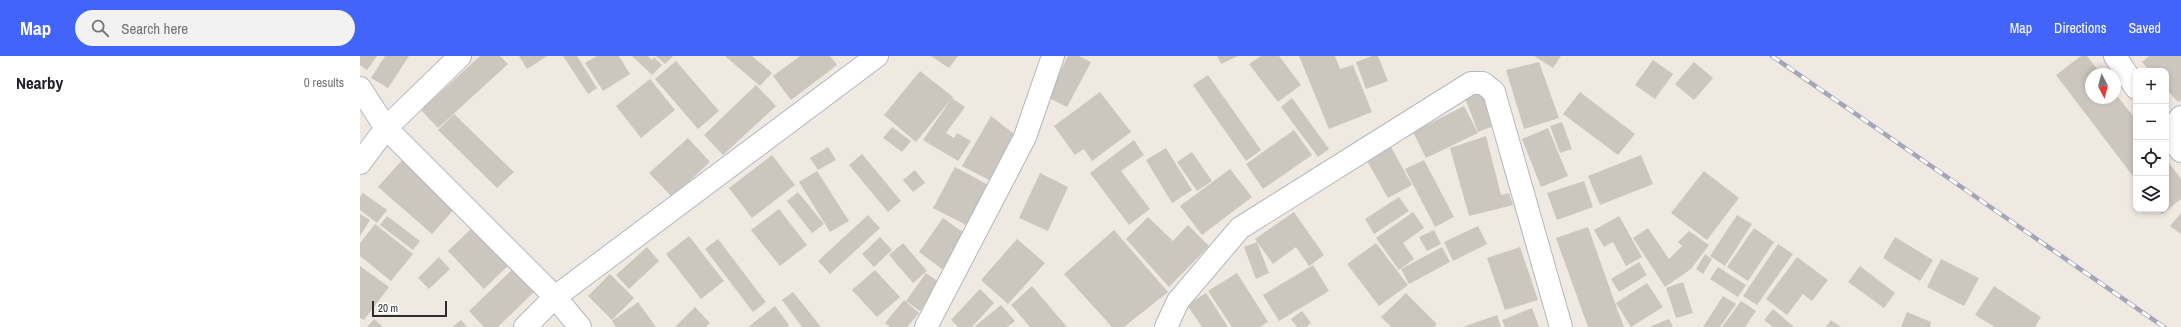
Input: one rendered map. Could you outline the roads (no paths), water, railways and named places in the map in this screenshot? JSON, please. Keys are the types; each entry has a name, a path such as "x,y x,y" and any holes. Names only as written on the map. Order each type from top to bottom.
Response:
{"street":[{"path":"360,163 386,128 460,56"},
{"path":"525,327 555,297 877,56"},
{"path":"926,327 1026,137 1053,56"},
{"path":"2115,56 2133,83"},
{"path":"1166,327 1178,301 1240,228 1471,83 1483,83 1494,92 1561,327"},
{"path":"360,88 386,128 555,297 580,327"},
{"path":"2169,131 2181,117"},
{"path":"2169,136 2181,151"}],"railway":[{"path":"1772,56 2164,327"}]}
